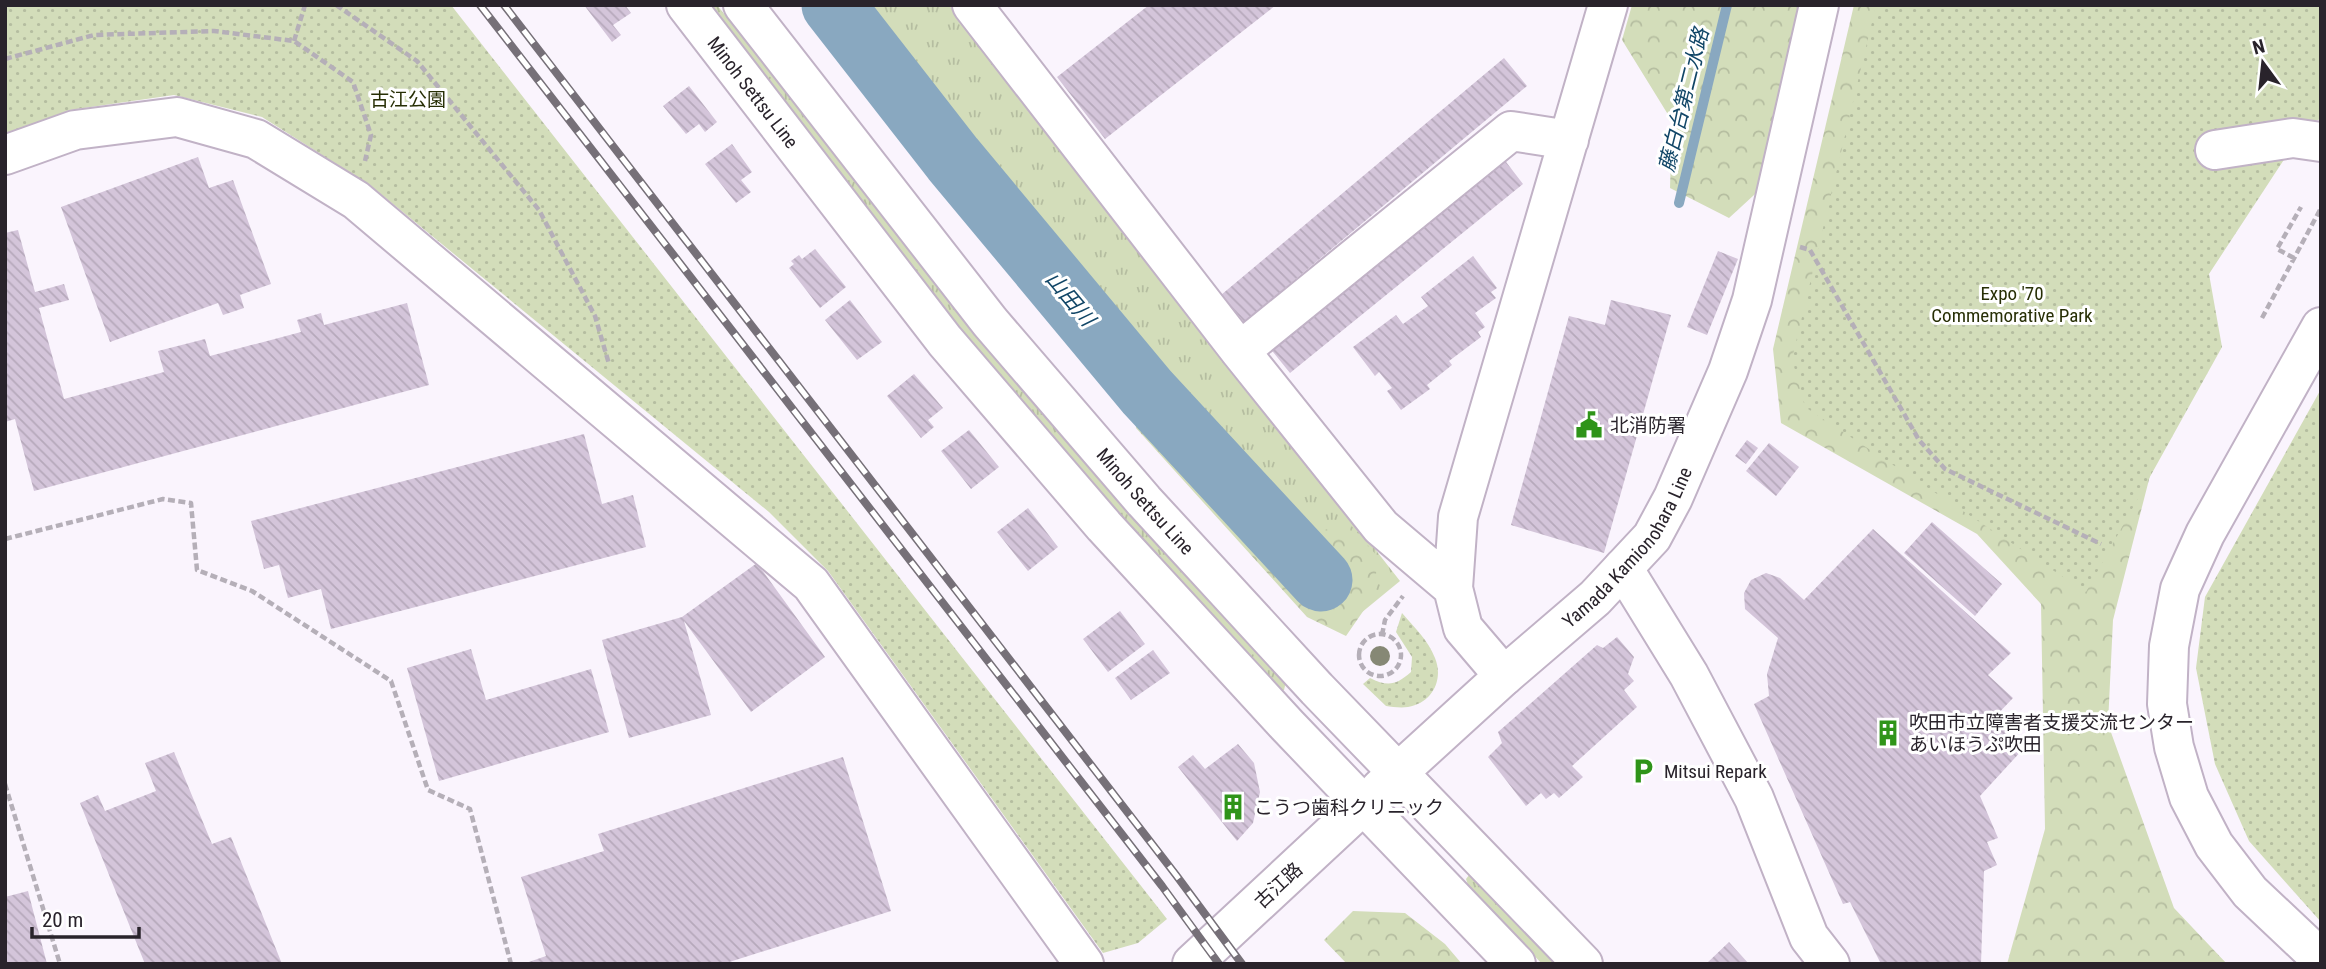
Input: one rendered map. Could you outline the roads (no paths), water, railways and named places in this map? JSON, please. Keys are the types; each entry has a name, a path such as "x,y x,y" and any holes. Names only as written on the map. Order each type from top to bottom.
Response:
{"main road":[{"name":"Minoh Settsu Line","path":"686,5 945,341 1104,526 1363,805 1516,964"},
{"name":"Minoh Settsu Line","path":"744,5 999,332 1144,501 1317,690 1583,964"},
{"path":"972,5 1240,351 1381,527 1453,588"},
{"path":"1504,677 1463,628 1453,588 1458,517 1608,5"},
{"name":"Yamada Kamionohara Line","path":"1363,805 1595,598 1652,537 1674,498 1728,371 1752,300 1819,5"},
{"path":"5,155 75,130 177,117 256,139 356,200 811,584 1084,964"},
{"path":"1240,351 1511,131 1569,140"},
{"path":"2215,150 2293,138 2321,142"},
{"path":"2321,327 2205,534 2180,589 2169,646 2167,704 2174,747 2189,797 2214,845 2250,892 2321,959"},
{"path":"1623,568 1696,687 1754,799 1809,937 1830,964"},
{"name":"古江路","path":"1192,964 1363,805"}],"waterway":[{"name":"山田川","path":"833,5 953,159 1147,392 1321,580"},
{"name":"藤白台第二水路","path":"1679,203 1727,5"}],"railway":[{"path":"480,5 1162,886 1219,964"},
{"path":"504,5 1242,964"}],"place":[{"name":"北消防署","path":"1589,425"},
{"name":"吹田市立障害者支援交流センター あいほうぷ吹田","path":"1888,733"},
{"name":"Mitsui Repark","path":"1643,771"},
{"name":"こうつ歯科クリニック","path":"1233,807"}],"park label":[{"name":"古江公園","path":"408,99"},
{"name":"Expo '70 Commemorative Park","path":"2012,304"}]}
